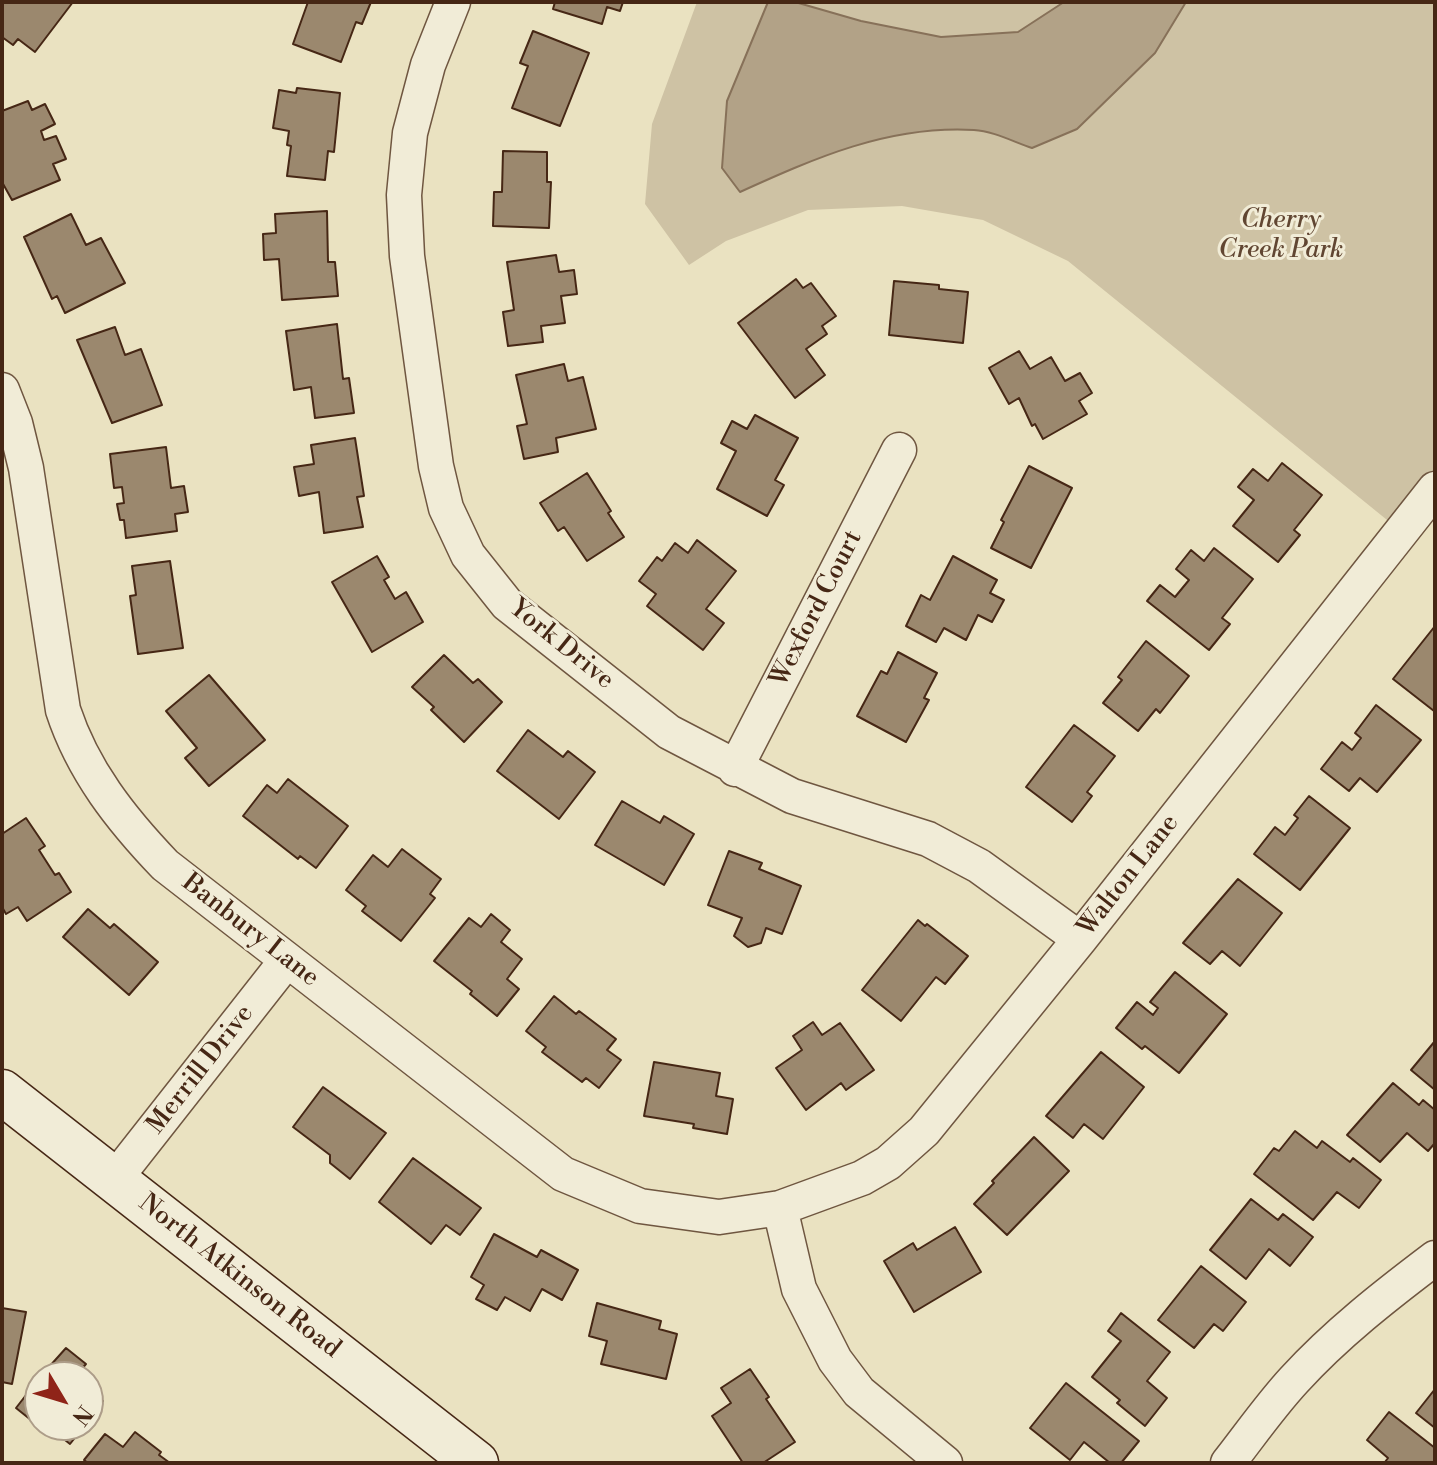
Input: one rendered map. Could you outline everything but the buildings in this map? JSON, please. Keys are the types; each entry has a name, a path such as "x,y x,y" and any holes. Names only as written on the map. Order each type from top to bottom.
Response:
{"main road":[{"name":"North Atkinson Road","path":"2,1092 476,1463"}],"street":[{"name":"York Drive","path":"453,2 428,65 410,133 404,195 407,256 436,466 446,508 468,555 507,604 669,732 792,796 928,839 979,866 1080,939"},
{"name":"Banbury Lane","path":"2,390 15,423 26,468 63,710 73,741 95,779 130,827 165,865 563,1174 640,1206 719,1217 780,1208"},
{"name":"Wexford Court","path":"735,769 899,450"},
{"name":"Walton Lane","path":"780,1208 862,1178 888,1163 924,1131 1080,939 1435,489"},
{"name":"Merrill Drive","path":"114,1180 287,960"},
{"path":"780,1208 799,1289 835,1360 859,1392 945,1463"},
{"path":"1228,1463 1292,1382 1322,1351 1435,1258"}],"green space":[{"name":"Cherry Creek Park","path":"697,2 1435,2 1435,469 1392,524 1068,261 983,220 902,206 808,210 726,241 689,265 645,204 652,124"}],"shaded area":[{"path":"768,2 795,2 861,21 941,37 1018,32 1064,2 1186,2 1155,53 1077,129 1032,148 974,130 943,130 882,138 796,167 740,192 722,168 727,101"}]}
